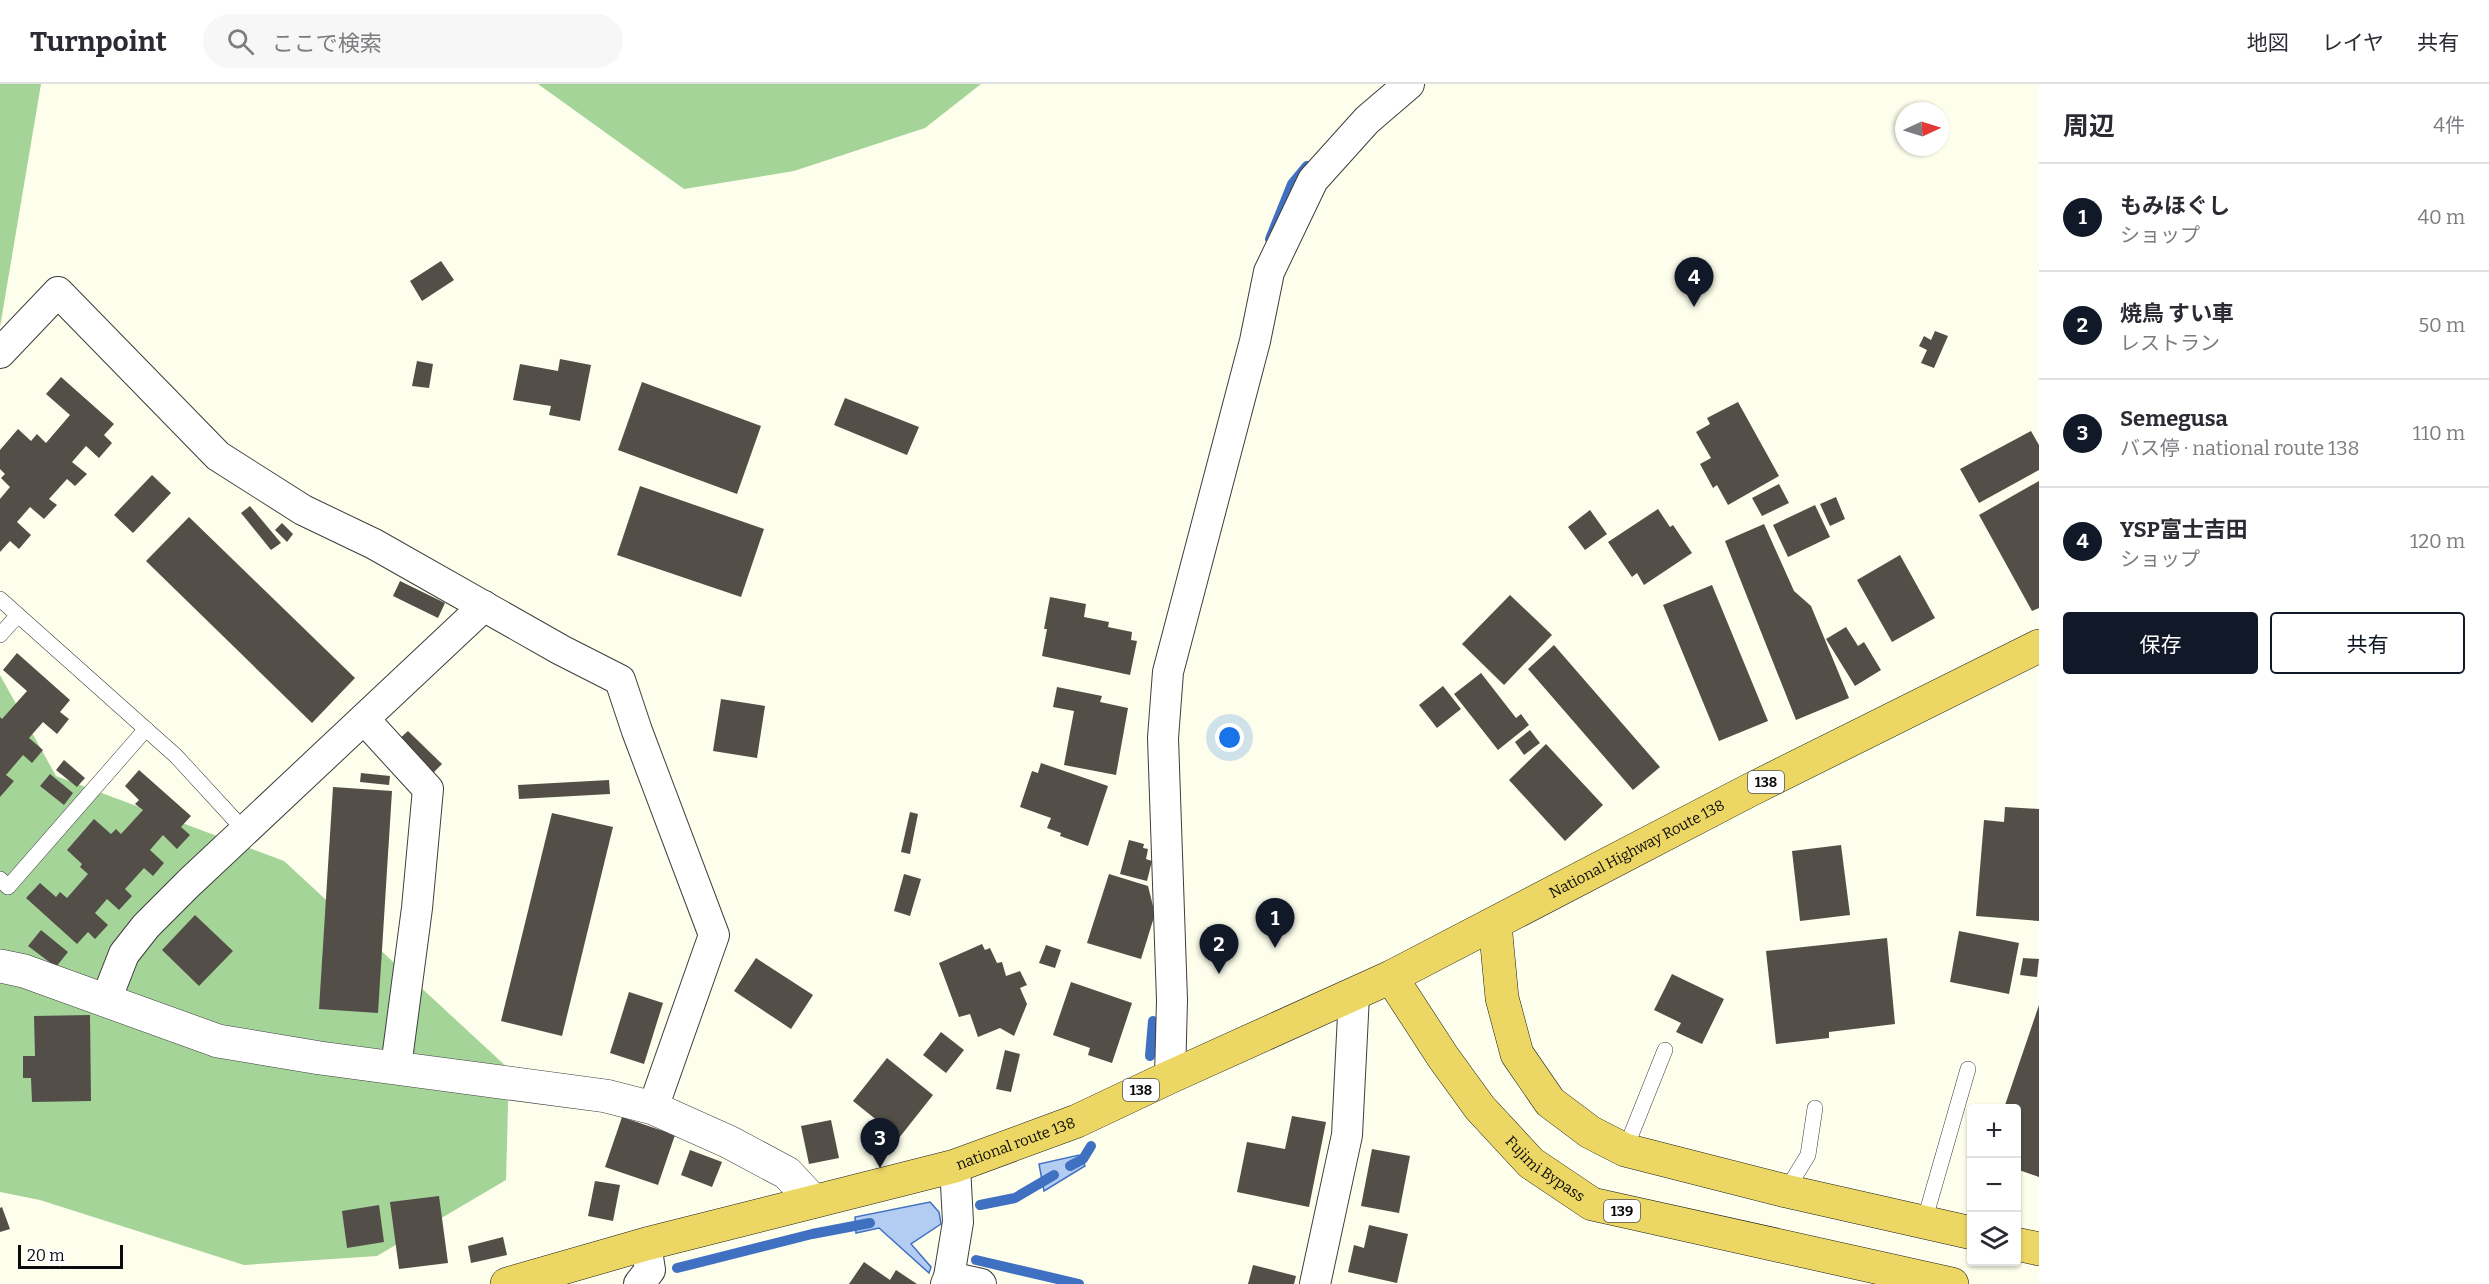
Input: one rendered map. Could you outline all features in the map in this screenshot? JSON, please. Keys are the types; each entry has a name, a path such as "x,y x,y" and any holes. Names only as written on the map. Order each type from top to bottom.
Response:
{"highway":[{"name":"National Highway Route 138","path":"1495,924 1750,790 2039,646"},
{"name":"national route 138","path":"507,1284 646,1244 955,1166 1077,1121 1354,995 1495,924"},
{"path":"1495,924 1502,998 1517,1054 1550,1102 1590,1132 1625,1150 1786,1191 1967,1232"},
{"name":"Fujimi Bypass","path":"1391,977 1443,1057 1480,1108 1531,1163 1592,1204 1952,1284"},
{"path":"2021,1245 2039,1249"}],"street":[{"path":"1170,1077 1172,1000 1163,738 1168,672 1255,341 1269,272 1313,180 1367,120 1408,84"},
{"path":"0,353 58,292 218,456 303,510 374,544 561,650 620,680 714,934 652,1108"},
{"path":"106,1000 124,954 146,926 483,606"},
{"path":"364,718 428,789 417,908 396,1067"},
{"path":"0,966 24,971 218,1041 320,1058 606,1096 652,1108 729,1142 788,1173 813,1201"},
{"path":"1315,1284 1347,1135 1354,995"},
{"path":"955,1166 958,1222 947,1280 981,1284"},
{"path":"639,1284 650,1270 646,1244"}],"lane":[{"path":"0,599 176,756 245,831"},
{"path":"0,635 18,615"},
{"path":"0,879 8,887 146,729"},
{"path":"1625,1150 1665,1050"},
{"path":"1924,1222 1968,1069"},
{"path":"1786,1191 1808,1155 1815,1108"}],"green space":[{"path":"0,84 41,84 0,327"},
{"path":"538,84 981,84 925,128 794,171 684,189"},
{"path":"0,675 56,776 284,861 509,1069 506,1180 377,1256 244,1265 40,1200 0,1192"}],"water":[{"path":"1079,1155 1085,1166 1044,1191 1039,1164"},
{"path":"930,1202 939,1212 941,1224 911,1244 931,1267 929,1273 879,1228 856,1233 855,1217"}],"building":[{"path":"441,261 454,280 422,301 410,281"},
{"path":"1935,331 1948,336 1934,368 1921,363 1927,350 1919,346 1924,336 1931,340"},
{"path":"560,359 591,365 580,421 549,415 551,406 513,400 520,364 558,371"},
{"path":"417,361 433,364 429,388 412,386"},
{"path":"61,377 114,424 104,435 112,443 99,458 86,446 72,462 87,474 75,486 67,479 49,499 57,505 44,519 30,507 17,522 31,535 19,549 10,541 0,552 0,499 10,487 1,478 5,474 0,469 0,450 18,429 31,441 37,434 46,443 70,415 46,394"},
{"path":"642,382 761,426 737,494 618,450"},
{"path":"845,398 919,427 907,455 834,425"},
{"path":"1738,402 1779,476 1728,505 1717,485 1713,488 1700,464 1711,458 1696,432 1710,424 1707,418"},
{"path":"2031,431 2039,445 2039,470 1979,503 1960,469"},
{"path":"152,475 171,493 133,533 114,515"},
{"path":"2039,481 2039,608 2032,611 1979,515"},
{"path":"1779,484 1789,503 1762,516 1752,498"},
{"path":"640,486 764,529 741,597 617,555"},
{"path":"1836,497 1845,519 1830,526 1820,504"},
{"path":"1815,505 1830,537 1788,557 1773,525"},
{"path":"250,506 281,543 271,550 241,513"},
{"path":"1658,509 1670,527 1673,525 1692,553 1644,585 1637,573 1632,577 1608,542"},
{"path":"1590,510 1607,534 1585,550 1568,527"},
{"path":"189,517 355,678 312,723 146,561"},
{"path":"282,523 293,534 287,542 275,530"},
{"path":"1764,524 1794,591 1811,606 1849,698 1796,720 1725,541"},
{"path":"1900,555 1935,618 1892,642 1857,580"},
{"path":"400,581 445,603 438,618 393,596"},
{"path":"1712,585 1768,721 1719,741 1663,605"},
{"path":"1510,595 1552,635 1504,685 1462,644"},
{"path":"1050,597 1086,604 1084,617 1109,622 1108,627 1132,632 1131,640 1137,641 1130,675 1042,656"},
{"path":"1846,627 1858,646 1864,642 1881,670 1855,686 1826,639"},
{"path":"1554,645 1660,767 1633,790 1528,669"},
{"path":"17,653 70,700 60,712 69,719 57,734 43,722 29,738 43,750 32,763 23,755 6,775 14,781 0,797 0,717 2,719 27,691 3,670"},
{"path":"1481,673 1516,718 1521,714 1529,725 1498,750 1454,694"},
{"path":"1443,686 1461,709 1437,728 1419,705"},
{"path":"1057,687 1102,696 1100,702 1128,708 1116,775 1064,765 1074,711 1053,707"},
{"path":"721,699 765,706 757,758 713,751"},
{"path":"1530,730 1540,743 1524,755 1515,742"},
{"path":"408,731 442,764 431,775 397,741"},
{"path":"1546,744 1603,805 1565,841 1509,780"},
{"path":"64,760 85,778 77,787 56,770"},
{"path":"1041,763 1108,786 1088,846 1060,836 1061,833 1047,828 1051,818 1020,807 1032,771 1038,773"},
{"path":"139,770 191,816 181,827 190,835 177,849 163,835 150,850 164,863 153,876 144,868 125,889 132,896 119,910 107,899 95,913 108,925 95,939 88,932 77,944 26,898 40,883 56,897 60,892 67,898 88,874 80,867 82,864 67,850 94,819 111,834 116,829 121,834 143,810 135,804 139,800 125,786"},
{"path":"361,773 390,776 389,785 360,782"},
{"path":"50,774 73,793 64,805 40,786"},
{"path":"609,780 610,794 519,799 518,785"},
{"path":"333,787 392,791 378,1013 319,1009"},
{"path":"2005,807 2039,809 2039,921 1976,916 1984,820 2004,822"},
{"path":"910,812 918,814 910,854 901,852"},
{"path":"552,813 613,827 562,1036 501,1021"},
{"path":"1129,840 1144,844 1143,848 1148,849 1146,859 1152,861 1147,881 1120,874"},
{"path":"1841,845 1850,915 1800,921 1792,851"},
{"path":"904,874 921,879 910,916 894,911"},
{"path":"1109,874 1148,886 1155,914 1141,959 1087,943"},
{"path":"195,915 233,951 199,986 162,950"},
{"path":"41,930 68,952 56,967 28,946"},
{"path":"1959,931 2019,943 2009,994 1950,982"},
{"path":"1887,938 1895,1024 1829,1032 1829,1038 1776,1044 1766,951"},
{"path":"982,944 985,950 990,948 997,963 1002,962 1006,976 1020,971 1027,985 1020,988 1027,1004 1014,1036 1000,1028 978,1037 970,1014 959,1017 939,963"},
{"path":"1046,945 1061,950 1055,968 1039,963"},
{"path":"756,958 813,995 791,1029 734,991"},
{"path":"2023,958 2039,959 2037,977 2020,975"},
{"path":"1672,974 1724,999 1702,1044 1676,1032 1681,1023 1654,1010"},
{"path":"1071,982 1132,1003 1112,1063 1088,1055 1090,1048 1053,1035"},
{"path":"629,992 663,1003 644,1064 610,1053"},
{"path":"2039,1005 2039,1177 2021,1171 2021,1104 2005,1104"},
{"path":"90,1015 91,1101 32,1102 31,1078 23,1078 23,1056 35,1056 34,1016"},
{"path":"941,1032 964,1050 946,1073 923,1055"},
{"path":"1005,1050 1020,1054 1011,1092 996,1089"},
{"path":"887,1058 933,1095 899,1138 853,1101"},
{"path":"1292,1116 1326,1122 1309,1207 1237,1192 1247,1142 1285,1149"},
{"path":"622,1117 675,1135 658,1185 605,1167"},
{"path":"831,1120 839,1158 809,1164 801,1126"},
{"path":"1372,1149 1410,1156 1399,1213 1361,1206"},
{"path":"690,1150 722,1162 712,1187 681,1175"},
{"path":"595,1181 620,1185 613,1221 588,1216"},
{"path":"439,1196 448,1263 399,1269 390,1202"},
{"path":"379,1205 384,1242 347,1248 342,1211"},
{"path":"2,1207 10,1229 0,1232 0,1208"},
{"path":"1369,1225 1408,1234 1397,1283 1348,1272 1354,1245 1364,1248"},
{"path":"503,1237 507,1255 471,1263 468,1246"},
{"path":"864,1262 890,1280 896,1270 917,1284 849,1284"},
{"path":"1253,1265 1296,1276 1294,1284 1248,1284"}],"waterway":[{"path":"1270,239 1292,184 1307,166"},
{"path":"1150,1056 1153,1021"},
{"path":"1070,1166 1083,1159 1091,1146"},
{"path":"980,1205 1015,1198 1054,1175"},
{"path":"677,1268 812,1234 870,1223"},
{"path":"976,1260 1079,1284"}],"place":[{"name":"YSP富士吉田","path":"1694,307"},
{"name":"もみほぐし","path":"1275,948"},
{"name":"焼鳥 すい車","path":"1219,974"},
{"name":"Semegusa","path":"880,1168"}]}
